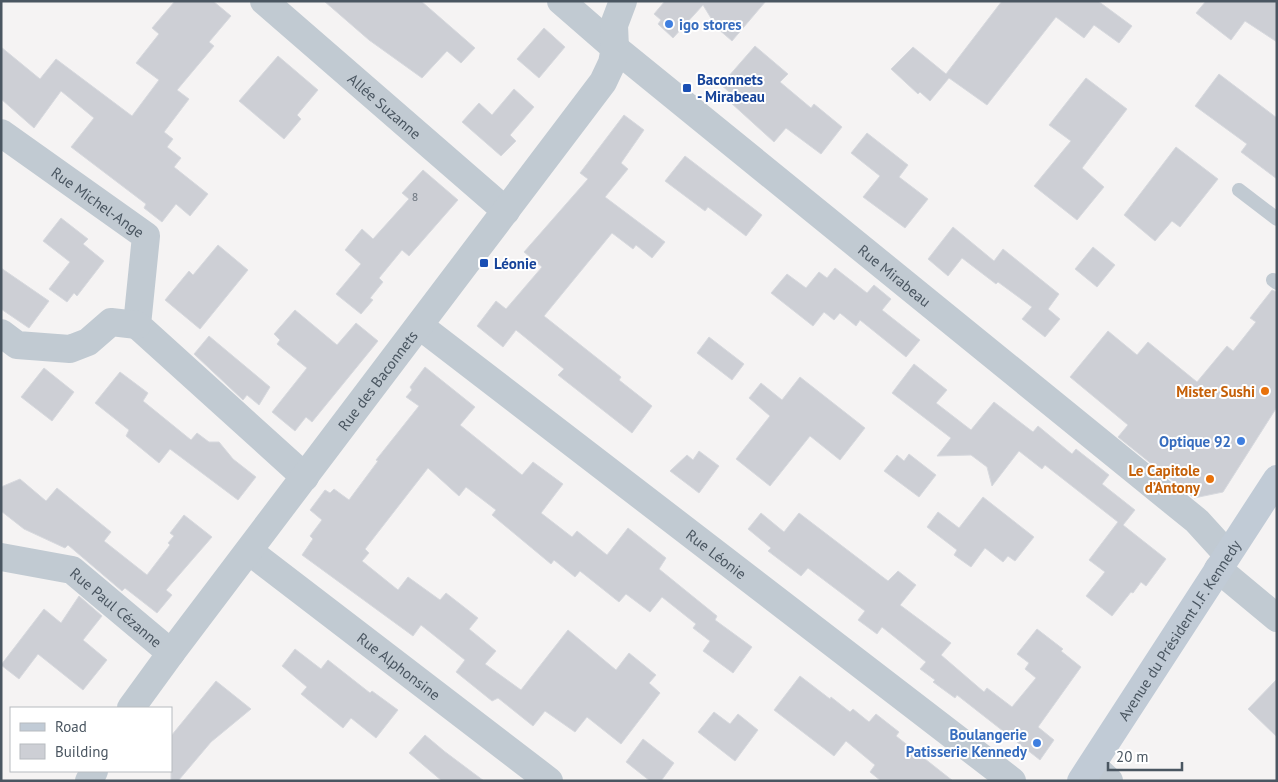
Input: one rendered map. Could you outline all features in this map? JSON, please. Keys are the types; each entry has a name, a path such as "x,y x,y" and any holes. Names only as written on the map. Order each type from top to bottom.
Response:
{"street":[{"name":"Allée Suzanne","path":"264,1 506,211"},
{"name":"Rue Mirabeau","path":"561,1 615,48 1197,522 1222,561 1277,618"},
{"name":"Rue des Baconnets","path":"132,707 170,653 420,326 603,82 612,63 615,48 614,26 623,1"},
{"name":"Rue Michel-Ange","path":"1,133 146,236 137,325"},
{"path":"1,333 17,345 70,349 88,342 110,322 137,325 305,477"},
{"name":"Rue Léonie","path":"420,326 1012,781"},
{"name":"Avenue du Président J.F. Kennedy","path":"1094,775 1222,561 1277,479"},
{"name":"Rue Alphonsine","path":"249,551 549,781"},
{"name":"Rue Paul Cézanne","path":"1,557 72,570 170,653"}],"lane":[{"path":"1239,190 1277,219"}],"building":[{"path":"175,1 213,1 231,16 209,42 214,46 177,90 189,99 164,132 173,139 167,147 181,158 174,167 208,194 190,216 176,204 162,222 144,208 146,204 71,147 94,118 61,91 34,128 1,99 1,47 40,79 56,59 132,116 159,80 136,63 159,34 152,28"},
{"path":"324,1 421,1 475,48 461,63 447,51 422,78 369,40"},
{"path":"665,1 766,1 732,41 717,28 703,5 673,38 658,24 661,20 654,14"},
{"path":"1002,1 1098,1 1132,26 1119,43 1094,25 1084,38 1056,17 987,105 949,78 930,101 920,92 918,94 891,69 913,47 946,74"},
{"path":"1206,1 1277,1 1277,42 1245,21 1231,40 1196,13"},
{"path":"544,28 565,47 539,78 517,59"},
{"path":"755,46 788,74 780,82 811,108 814,104 842,127 821,154 786,128 774,142 730,102 734,96 721,85"},
{"path":"278,56 318,90 297,115 301,119 284,139 239,101"},
{"path":"1219,74 1277,118 1277,179 1241,152 1247,144 1195,106"},
{"path":"1086,78 1127,109 1082,168 1104,187 1077,220 1034,186 1071,141 1049,125"},
{"path":"514,89 534,107 510,135 516,141 501,156 462,122 479,103 492,115"},
{"path":"624,115 644,130 621,163 628,169 605,197 665,242 652,258 636,245 633,249 612,233 544,316 621,377 619,380 652,406 632,433 558,375 564,369 516,330 503,347 477,326 496,301 506,309 542,267 524,252 588,179 580,173"},
{"path":"867,133 908,165 899,177 928,199 905,228 863,197 880,176 851,153"},
{"path":"1176,147 1218,179 1180,227 1172,221 1155,241 1124,215"},
{"path":"685,156 762,215 746,236 708,207 705,211 665,181"},
{"path":"423,170 458,200 409,256 402,250 379,278 383,282 370,298 373,300 361,314 336,294 361,264 345,250 362,229 373,239 409,199 402,193"},
{"path":"61,218 88,239 83,244 104,261 77,296 74,293 67,302 49,289 70,262 43,241"},
{"path":"953,227 994,261 1003,249 1059,294 1048,309 1060,319 1045,337 1022,319 1032,307 998,282 996,284 962,258 948,276 928,259"},
{"path":"218,245 248,270 200,329 165,300 189,271 193,275"},
{"path":"1093,247 1115,265 1097,287 1075,269"},
{"path":"1,268 49,301 29,328 1,309"},
{"path":"835,268 867,293 874,285 891,299 882,310 920,340 906,357 860,320 856,326 840,313 834,320 824,312 813,326 771,293 787,274 806,288 819,272 827,278"},
{"path":"1272,290 1277,292 1277,407 1223,492 1194,498 1118,437 1128,425 1070,377 1108,331 1137,355 1148,342 1197,382 1227,346 1233,351 1256,322 1250,318"},
{"path":"295,310 337,345 356,323 378,341 312,422 306,417 295,431 272,412 307,368 277,344 280,340 274,334"},
{"path":"209,336 270,387 259,405 247,395 243,400 194,354"},
{"path":"709,337 744,364 732,380 697,353"},
{"path":"914,364 947,390 936,403 971,430 994,402 1033,432 1038,426 1072,454 1076,449 1109,475 1102,484 1135,510 1123,525 1166,559 1146,586 1141,582 1112,616 1086,596 1105,572 1089,560 1118,522 1045,465 1042,469 1019,451 992,486 987,467 971,455 937,456 951,438 892,393"},
{"path":"425,367 475,407 460,425 522,475 533,462 563,484 541,513 572,537 577,531 607,555 628,528 666,558 659,569 717,616 715,620 752,647 733,673 703,651 710,641 693,628 696,624 662,597 650,612 626,594 619,602 580,571 575,577 554,560 551,564 492,515 496,510 466,487 459,496 428,468 365,549 369,553 362,561 398,590 408,577 440,600 446,593 478,618 469,629 496,651 485,664 521,690 568,630 616,670 629,653 656,675 649,683 660,693 621,744 587,717 575,732 545,711 533,726 498,698 492,701 456,672 465,660 421,625 413,636 302,555 313,539 310,536 322,520 310,510 325,490 330,493 334,489 349,500 378,461 376,460 419,406 406,397 412,390 410,387"},
{"path":"44,368 74,392 52,421 21,397"},
{"path":"120,372 148,393 143,401 191,440 197,433 209,442 219,442 233,459 256,477 238,500 170,449 159,463 126,436 129,430 95,403"},
{"path":"800,377 865,428 840,460 810,436 770,486 736,459 770,416 749,398 761,383 782,400"},
{"path":"699,451 719,466 699,493 670,471 687,455 693,460"},
{"path":"909,454 936,475 919,497 884,471 897,455 904,461"},
{"path":"20,479 46,501 57,488 111,532 104,541 147,575 170,545 168,543 174,536 170,533 184,515 212,537 166,590 172,595 157,613 125,588 122,591 68,545 65,548 24,529 1,511 1,487"},
{"path":"983,497 1034,537 1015,561 1008,556 1003,562 985,548 971,567 954,555 957,550 927,527 938,512 959,528"},
{"path":"761,513 784,532 799,513 888,581 898,571 916,585 900,605 951,643 941,655 984,692 987,688 1012,707 1036,678 1025,669 1029,663 1017,654 1037,629 1063,649 1061,651 1081,667 1038,727 1054,740 1040,760 957,695 955,698 933,682 935,680 920,669 926,662 882,627 877,634 858,620 865,611 808,568 801,576 768,551 771,548 748,529"},
{"path":"79,596 102,616 83,640 107,660 83,690 38,654 19,679 1,665 44,609 61,623"},
{"path":"295,649 321,669 328,660 370,693 372,691 398,710 376,738 351,718 343,728 301,694 307,687 282,666"},
{"path":"800,676 830,699 831,697 850,712 853,709 869,722 876,714 899,732 896,736 953,781 881,781 870,772 875,765 846,741 834,756 774,710"},
{"path":"1277,679 1277,737 1248,709"},
{"path":"216,681 251,709 211,742 178,781 171,781 172,735"},
{"path":"714,712 730,724 738,714 758,730 735,761 698,732"},
{"path":"425,735 484,781 442,781 409,753"},
{"path":"643,739 674,763 661,781 650,781 626,762"}],"place":[{"name":"igo stores","path":"669,24"},
{"name":"Baconnets - Mirabeau","path":"687,88"},
{"name":"Léonie","path":"484,263"},
{"name":"Mister Sushi","path":"1265,391"},
{"name":"Optique 92","path":"1241,441"},
{"name":"Le Capitole d’Antony","path":"1210,479"},
{"name":"Boulangerie Patisserie Kennedy","path":"1037,743"}]}
